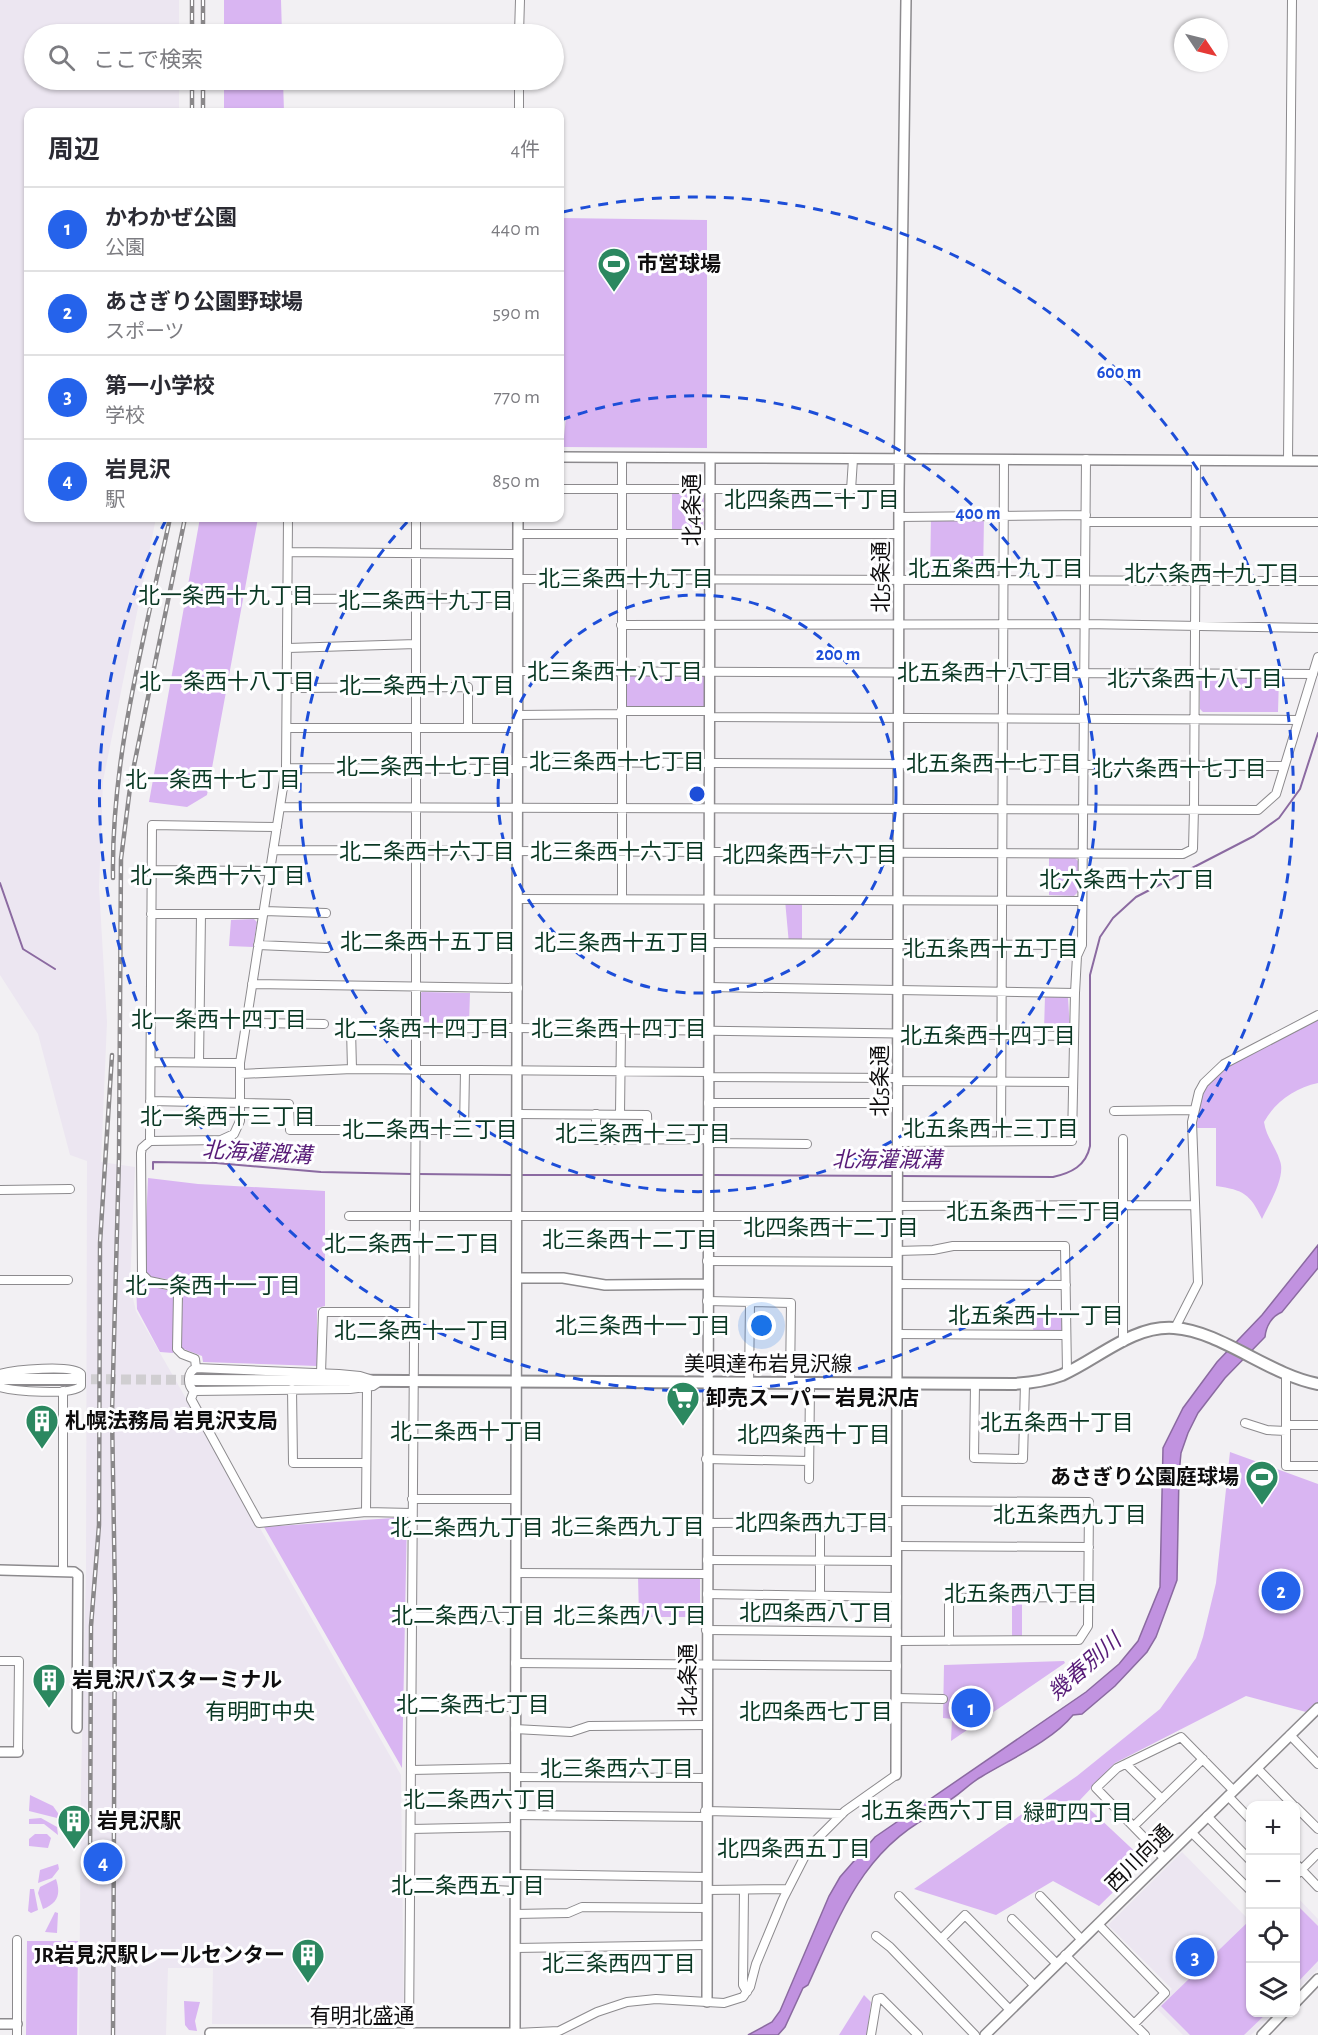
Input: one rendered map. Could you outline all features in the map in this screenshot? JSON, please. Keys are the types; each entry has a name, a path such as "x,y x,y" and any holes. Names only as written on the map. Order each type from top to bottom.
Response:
{"main road":[{"name":"美唄達布岩見沢線","path":"195,1380 1025,1383 1046,1380 1067,1372 1149,1330 1175,1328 1210,1339 1281,1372 1318,1384"},
{"path":"0,1380 76,1380"}],"street":[{"path":"519,24 520,0"},
{"name":"北5条通","path":"896,1775 898,625 906,0"},
{"path":"1288,460 1292,0"},
{"path":"519,90 519,108"},
{"path":"564,457 1318,460"},
{"path":"622,458 622,899"},
{"name":"北4条通","path":"707,2002 705,1778 710,458"},
{"path":"851,490 853,459"},
{"path":"898,1142 1072,1141 1075,993 1077,956 1082,945 1086,459"},
{"path":"1001,1141 1001,580 1004,460"},
{"path":"273,850 1183,854 1193,849 1196,461"},
{"path":"564,489 710,491 899,489"},
{"path":"899,517 1002,516 1318,522"},
{"path":"288,522 286,768 240,1063 238,1128 229,1137 221,1140 150,1141 142,1148 142,1274 149,1281 173,1286 178,1293 177,1348 182,1354 195,1359 195,1380 191,1399 259,1523 366,1512 412,1513"},
{"path":"409,2034 412,1312 416,1070 416,522"},
{"path":"518,522 515,2034 559,2031 597,2012 627,2002 656,1999 737,2001 747,1992 788,1889 817,1839 842,1814 896,1775"},
{"path":"518,534 899,534"},
{"path":"288,552 518,554"},
{"path":"518,579 1318,581"},
{"path":"288,599 518,598"},
{"path":"621,625 1084,624 1318,628"},
{"path":"288,648 416,644"},
{"path":"280,807 1194,808 1258,810 1276,794 1318,657"},
{"path":"518,671 1312,674"},
{"path":"288,687 468,687 468,728"},
{"path":"518,715 621,713 898,719 1298,720"},
{"path":"287,728 518,728"},
{"path":"286,768 416,769 622,762 1284,766"},
{"path":"150,1141 152,825 277,827"},
{"path":"152,870 270,871"},
{"path":"518,899 709,897 1081,901"},
{"path":"152,914 326,913"},
{"path":"199,1062 201,914"},
{"path":"709,943 1082,945"},
{"path":"258,945 327,948"},
{"path":"252,984 518,988"},
{"path":"709,987 1002,990 1075,993"},
{"path":"1175,1328 1198,1283 1193,1110 1204,1083 1217,1069 1318,1015"},
{"path":"246,1023 324,1024"},
{"path":"351,1069 351,1029 518,1028 1073,1036"},
{"path":"620,1114 621,1030"},
{"path":"151,1062 240,1063"},
{"path":"240,1074 351,1069 517,1070 1073,1082"},
{"path":"150,1101 289,1104 290,1130 464,1130 465,1070"},
{"path":"708,1103 898,1103"},
{"path":"1114,1111 1193,1110"},
{"path":"518,1114 647,1115 648,1139"},
{"path":"597,1114 596,1140 648,1139 807,1144"},
{"path":"1122,1342 1123,1139"},
{"path":"0,1190 70,1189"},
{"path":"349,1216 707,1215 1195,1206"},
{"path":"897,1251 933,1250 953,1246 1065,1246 1067,1372"},
{"path":"707,1261 897,1262"},
{"path":"517,1278 563,1278 605,1285 707,1284"},
{"path":"0,1280 68,1280"},
{"path":"897,1284 1066,1285"},
{"path":"706,1301 791,1303 790,1383"},
{"path":"749,1383 750,1303"},
{"path":"321,1373 323,1312 412,1312"},
{"path":"897,1334 1066,1335"},
{"path":"0,1374 38,1369 78,1370 81,1374 79,1389 36,1391 0,1387"},
{"path":"1281,1372 1286,1428 1286,1466 1318,1466"},
{"path":"195,1380 321,1373 360,1376 378,1382"},
{"path":"195,1380 292,1389 367,1387 378,1382"},
{"path":"975,1384 974,1458 1023,1458 1025,1383"},
{"path":"809,1479 810,1384"},
{"path":"366,1512 367,1387"},
{"path":"292,1389 293,1462 366,1463"},
{"path":"63,1391 63,1571"},
{"path":"1245,1423 1267,1430 1318,1425"},
{"path":"706,1459 809,1461"},
{"path":"412,1499 516,1498"},
{"path":"706,1630 897,1636 949,1641 1074,1642 1087,1631 1089,1502 897,1501"},
{"path":"820,1521 820,1595"},
{"path":"706,1523 897,1522"},
{"path":"897,1546 1089,1547"},
{"path":"707,1560 897,1561"},
{"path":"0,1570 63,1571 74,1572 78,1575 77,1728"},
{"path":"516,1573 707,1574"},
{"path":"707,1594 897,1597"},
{"path":"949,1641 949,1601 954,1598 1088,1597"},
{"path":"412,1617 515,1617"},
{"path":"0,1661 19,1661 18,1752 0,1752"},
{"path":"515,1663 897,1666"},
{"path":"897,1698 943,1699"},
{"path":"412,1702 431,1703 437,1706 515,1707"},
{"name":"西川向通","path":"985,2035 1318,1708"},
{"path":"515,1729 571,1732 589,1726 706,1725"},
{"path":"1290,1735 1318,1764"},
{"path":"1164,1858 1096,1788 1118,1768 1181,1737 1203,1759 1246,1813"},
{"path":"1134,1826 1203,1759"},
{"path":"1126,1764 1162,1799"},
{"path":"1257,1768 1290,1801"},
{"path":"411,1770 705,1778"},
{"path":"1300,1811 1318,1829"},
{"path":"515,1815 842,1814"},
{"path":"1208,1816 1246,1855"},
{"path":"411,1829 515,1827"},
{"path":"1191,1832 1246,1885"},
{"path":"1300,1868 1318,1853"},
{"path":"1300,1872 1318,1887"},
{"path":"515,1874 707,1877"},
{"path":"409,1886 515,1890"},
{"path":"707,1890 788,1889"},
{"path":"744,1890 743,1985 747,1992"},
{"path":"899,1896 1010,2010"},
{"path":"1040,1896 1082,1940"},
{"path":"515,1914 568,1913 582,1907 707,1908"},
{"path":"941,1939 965,1915 1035,1986"},
{"path":"1012,1919 1057,1964"},
{"path":"1098,1924 1165,1993 1134,2024"},
{"path":"876,1936 890,1947 975,2035"},
{"path":"17,1940 17,2035"},
{"path":"515,1948 707,1945"},
{"path":"1065,1955 1145,2035"},
{"path":"1300,1998 1318,1979"},
{"path":"871,2035 877,1998 888,2004 918,2035"},
{"path":"1262,2035 1280,2017"},
{"path":"0,2024 17,2025"},
{"name":"有明北盛通","path":"210,2034 515,2034"}],"shaded area":[{"path":"0,0 179,0 179,24 24,24 24,90 179,90 179,108 24,108 24,522 155,522 103,781 99,887 107,1022 101,1162 135,1167 130,1286 136,1311 401,1775 404,2025 212,2024 213,1968 168,1968 166,2035 79,2035 86,1570 87,1161 70,1155 38,1034 0,975"},
{"path":"224,0 281,0 282,24 224,24"},
{"path":"224,90 283,90 284,108 224,108"},
{"path":"564,218 707,220 707,448 564,447 566,417 564,417"},
{"path":"672,492 704,493 703,531 672,531"},
{"path":"984,517 983,578 930,578 931,518"},
{"path":"199,522 257,522 207,795 187,807 149,802"},
{"path":"625,674 706,674 706,710 624,709"},
{"path":"1202,677 1279,678 1278,712 1203,712 1200,709 1200,679"},
{"path":"1074,857 1078,861 1078,892 1074,896 1049,895 1049,858"},
{"path":"785,900 802,900 802,943 789,944"},
{"path":"254,919 257,922 253,947 229,946 231,920"},
{"path":"422,992 470,993 469,1024 420,1022 420,994"},
{"path":"1045,996 1068,997 1070,1031 1044,1031"},
{"path":"1318,1020 1318,1083 1301,1088 1286,1097 1264,1122 1278,1156 1281,1175 1262,1219 1254,1204 1245,1195 1233,1189 1216,1186 1216,1128 1196,1128 1198,1105 1205,1089 1231,1063 1266,1043"},
{"path":"148,1178 198,1184 325,1191 325,1306 317,1308 317,1366 203,1362 202,1356 181,1348 183,1281 150,1277 144,1269"},
{"path":"1318,1245 1318,1268 1282,1312 1272,1319 1265,1337 1225,1378 1198,1413 1188,1433 1181,1453 1179,1474 1177,1580 1156,1637 1147,1652 1115,1686 1082,1714 1073,1715 1042,1742 976,1780 943,1804 942,1810 915,1825 893,1842 874,1862 844,1907 808,1985 803,1988 785,2027 778,2035 748,2035 772,2022 780,2011 829,1896 840,1877 875,1837 1086,1692 1119,1664 1138,1641 1160,1587 1163,1448 1183,1408 1217,1362 1262,1315"},
{"path":"136,1282 174,1292 173,1353 160,1352 137,1309"},
{"path":"1034,1312 1065,1312 1065,1334 1033,1334"},
{"path":"1230,1452 1318,1484 1318,1705 1310,1713 1246,1696 1115,1763 1080,1800 1145,1861 1099,1906 1053,1881 996,1915 914,1889 1077,1776 1160,1709 1196,1658 1203,1637 1216,1583"},
{"path":"407,1517 402,1768 264,1527"},
{"path":"638,1576 700,1576 700,1617 639,1617"},
{"path":"1012,1600 1022,1600 1022,1640 1012,1640"},
{"path":"1064,1661 1065,1663 951,1741 952,1719 943,1718 944,1665"},
{"path":"30,1795 53,1806 60,1816 57,1818 29,1811"},
{"path":"41,1818 57,1827 58,1835 44,1824 29,1824 29,1819"},
{"path":"35,1834 47,1834 51,1838 48,1848 29,1846 29,1839"},
{"path":"1182,1852 1246,1917 1246,2017 1270,2017 1251,2035 1183,2035 1155,2007 1172,1989 1108,1925"},
{"path":"58,1864 59,1869 52,1878 38,1883 40,1870"},
{"path":"56,1879 57,1897 52,1904 43,1909 38,1893 40,1887"},
{"path":"30,1889 34,1889 38,1910 31,1913 28,1911"},
{"path":"1300,1900 1318,1919 1318,1969 1300,1987"},
{"path":"1300,1908 1318,1926 1318,1961 1300,1980"},
{"path":"55,1912 58,1913 57,1933 45,1932"},
{"path":"1246,1924 1246,2017 1263,2017 1244,2035 1190,2035 1161,2006"},
{"path":"27,1941 78,1941 77,2035 26,2035"},
{"path":"864,1995 871,2002 867,2035 839,2035"},
{"path":"184,2001 200,2002 195,2021 197,2031 189,2030 185,2025"}],"waterway":[{"name":"北海灌漑溝","path":"901,1176 1053,1177 1072,1171 1081,1164 1090,1146 1090,975 1100,937 1113,918 1136,897 1254,836 1279,818 1300,789 1318,733"},
{"path":"0,883 23,949 55,969"},
{"name":"北海灌漑溝","path":"153,1169 153,1162 216,1163 321,1172 412,1174"},
{"name":"北海灌漑溝","path":"418,1174 514,1175"},
{"name":"北海灌漑溝","path":"520,1175 706,1175"},
{"name":"北海灌漑溝","path":"712,1175 895,1176"}],"tunnel":[{"path":"76,1379 195,1380"}],"railway":[{"path":"192,0 192,24"},
{"path":"203,0 203,24"},
{"path":"192,90 192,108"},
{"path":"203,90 203,108"},
{"path":"113,878 118,787 131,696 169,522"},
{"path":"113,2035 115,1597 112,1413 119,1158 121,859 131,780 184,522"},
{"path":"90,1871 91,1626 99,1525 100,1243 112,1055"}],"place":[{"name":"市営球場","path":"614,293"},
{"name":"卸売スーパー 岩見沢店","path":"683,1427"},
{"name":"札幌法務局 岩見沢支局","path":"42,1450"},
{"name":"あさぎり公園庭球場","path":"1262,1506"},
{"name":"あさぎり公園野球場","path":"1281,1591"},
{"name":"かわかぜ公園","path":"971,1708"},
{"name":"岩見沢バスターミナル","path":"49,1709"},
{"name":"岩見沢駅","path":"74,1850"},
{"name":"岩見沢","path":"103,1862"},
{"name":"第一小学校","path":"1195,1957"},
{"name":"JR岩見沢駅レールセンター","path":"308,1984"}],"district":[{"name":"北四条西二十丁目","path":"812,499"},
{"name":"北五条西十九丁目","path":"996,568"},
{"name":"北六条西十九丁目","path":"1212,573"},
{"name":"北三条西十九丁目","path":"626,578"},
{"name":"北一条西十九丁目","path":"226,595"},
{"name":"北二条西十九丁目","path":"426,600"},
{"name":"北三条西十八丁目","path":"615,671"},
{"name":"北五条西十八丁目","path":"985,672"},
{"name":"北六条西十八丁目","path":"1195,678"},
{"name":"北一条西十八丁目","path":"227,681"},
{"name":"北二条西十八丁目","path":"427,685"},
{"name":"北三条西十七丁目","path":"617,761"},
{"name":"北五条西十七丁目","path":"994,763"},
{"name":"北二条西十七丁目","path":"424,766"},
{"name":"北六条西十七丁目","path":"1179,768"},
{"name":"北一条西十七丁目","path":"213,779"},
{"name":"北二条西十六丁目","path":"427,851"},
{"name":"北三条西十六丁目","path":"618,851"},
{"name":"北四条西十六丁目","path":"810,854"},
{"name":"北一条西十六丁目","path":"218,875"},
{"name":"北六条西十六丁目","path":"1127,879"},
{"name":"北二条西十五丁目","path":"428,941"},
{"name":"北三条西十五丁目","path":"622,942"},
{"name":"北五条西十五丁目","path":"991,948"},
{"name":"北一条西十四丁目","path":"219,1019"},
{"name":"北二条西十四丁目","path":"422,1028"},
{"name":"北三条西十四丁目","path":"619,1028"},
{"name":"北五条西十四丁目","path":"988,1035"},
{"name":"北一条西十三丁目","path":"228,1116"},
{"name":"北五条西十三丁目","path":"991,1128"},
{"name":"北二条西十三丁目","path":"430,1129"},
{"name":"北三条西十三丁目","path":"643,1133"},
{"name":"北五条西十二丁目","path":"1034,1211"},
{"name":"北四条西十二丁目","path":"831,1227"},
{"name":"北三条西十二丁目","path":"630,1239"},
{"name":"北二条西十二丁目","path":"412,1243"},
{"name":"北一条西十一丁目","path":"213,1285"},
{"name":"北五条西十一丁目","path":"1036,1315"},
{"name":"北三条西十一丁目","path":"643,1325"},
{"name":"北二条西十一丁目","path":"422,1330"},
{"name":"北五条西十丁目","path":"1057,1422"},
{"name":"北二条西十丁目","path":"467,1431"},
{"name":"北四条西十丁目","path":"814,1434"},
{"name":"北五条西九丁目","path":"1070,1514"},
{"name":"北四条西九丁目","path":"812,1522"},
{"name":"北三条西九丁目","path":"628,1526"},
{"name":"北二条西九丁目","path":"467,1527"},
{"name":"北五条西八丁目","path":"1021,1593"},
{"name":"北四条西八丁目","path":"816,1612"},
{"name":"北二条西八丁目","path":"468,1615"},
{"name":"北三条西八丁目","path":"630,1615"},
{"name":"北二条西七丁目","path":"473,1704"},
{"name":"有明町中央","path":"260,1711"},
{"name":"北四条西七丁目","path":"816,1711"},
{"name":"北三条西六丁目","path":"617,1768"},
{"name":"北二条西六丁目","path":"480,1799"},
{"name":"北五条西六丁目","path":"938,1810"},
{"name":"緑町四丁目","path":"1078,1812"},
{"name":"北四条西五丁目","path":"794,1848"},
{"name":"北二条西五丁目","path":"468,1885"},
{"name":"北三条西四丁目","path":"619,1963"}],"water label":[{"name":"幾春別川","path":"1084,1666"}]}
